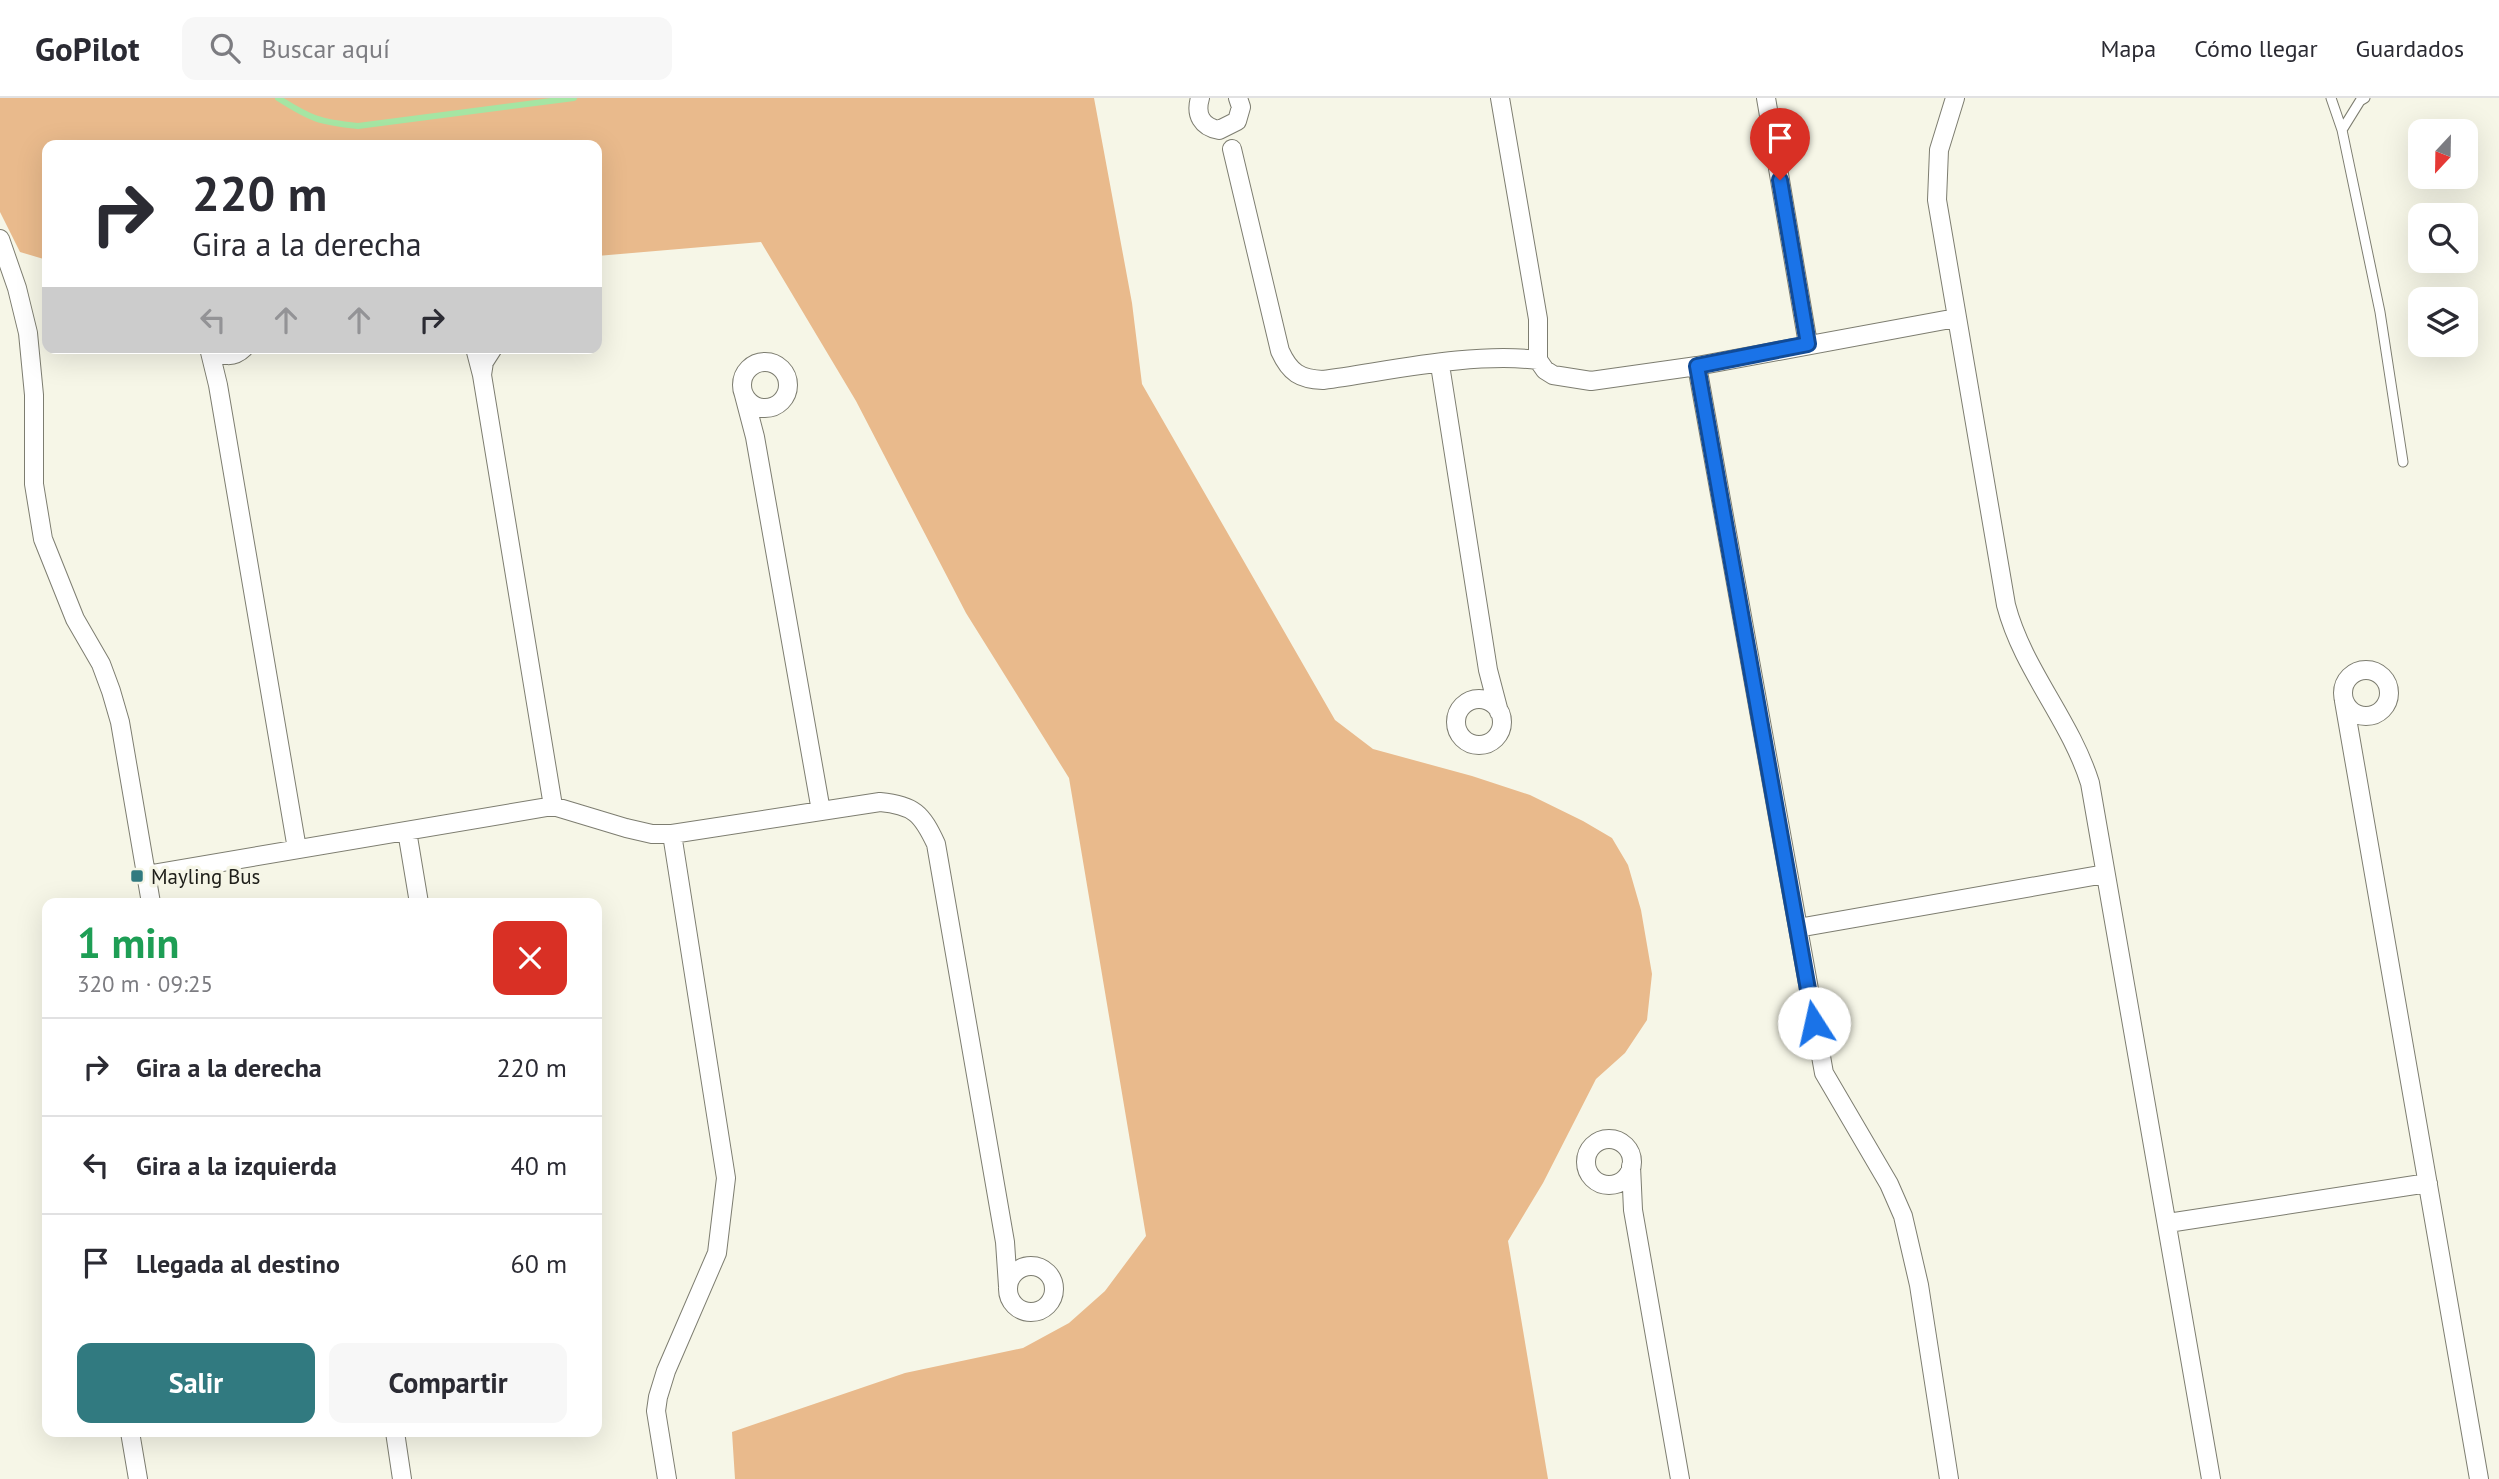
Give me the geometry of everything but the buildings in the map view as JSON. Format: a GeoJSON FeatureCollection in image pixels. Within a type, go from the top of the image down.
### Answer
{"type":"FeatureCollection","features":[{"type":"Feature","properties":{"kind":"street"},"geometry":{"type":"LineString","coordinates":[[1200,98],[1198,107],[1201,120],[1232,149]]}},
{"type":"Feature","properties":{"kind":"street"},"geometry":{"type":"LineString","coordinates":[[1238,98],[1241,107],[1232,149],[1280,351],[1286,365],[1294,374],[1305,379],[1323,380],[1513,357],[1538,360]]}},
{"type":"Feature","properties":{"kind":"street"},"geometry":{"type":"LineString","coordinates":[[1500,98],[1538,319],[1538,360],[1545,370],[1553,375],[1591,381],[1697,366],[1956,318]]}},
{"type":"Feature","properties":{"kind":"street"},"geometry":{"type":"LineString","coordinates":[[1766,98],[1808,344]]}},
{"type":"Feature","properties":{"kind":"street"},"geometry":{"type":"LineString","coordinates":[[1955,98],[1939,150],[1936,182],[1938,218],[2006,605],[2014,635],[2082,757],[2090,783],[2211,1479]]}},
{"type":"Feature","properties":{"kind":"street"},"geometry":{"type":"LineString","coordinates":[[1213,129],[1226,128],[1237,121]]}},
{"type":"Feature","properties":{"kind":"street"},"geometry":{"type":"LineString","coordinates":[[0,239],[29,333],[34,395],[34,484],[43,539],[75,619],[101,664],[111,691],[120,723],[150,898]]}},
{"type":"Feature","properties":{"kind":"street"},"geometry":{"type":"LineString","coordinates":[[211,354],[296,849]]}},
{"type":"Feature","properties":{"kind":"street"},"geometry":{"type":"LineString","coordinates":[[218,385],[221,373],[237,354]]}},
{"type":"Feature","properties":{"kind":"street"},"geometry":{"type":"LineString","coordinates":[[477,354],[553,806]]}},
{"type":"Feature","properties":{"kind":"street"},"geometry":{"type":"LineString","coordinates":[[482,374],[484,362],[489,354]]}},
{"type":"Feature","properties":{"kind":"street"},"geometry":{"type":"LineString","coordinates":[[755,437],[757,425],[770,407],[782,400],[788,386],[778,366],[763,362],[750,367],[742,380],[755,437],[821,811]]}},
{"type":"Feature","properties":{"kind":"street"},"geometry":{"type":"LineString","coordinates":[[1440,365],[1488,670],[1502,726],[1494,739],[1480,745],[1472,744],[1460,736],[1456,722],[1461,707],[1473,700],[1486,682],[1488,670]]}},
{"type":"Feature","properties":{"kind":"street"},"geometry":{"type":"LineString","coordinates":[[1697,366],[1824,1073],[1889,1184],[1903,1216],[1919,1284],[1949,1479]]}},
{"type":"Feature","properties":{"kind":"street"},"geometry":{"type":"LineString","coordinates":[[744,395],[755,405],[770,407]]}},
{"type":"Feature","properties":{"kind":"street"},"geometry":{"type":"LineString","coordinates":[[2352,744],[2356,732],[2369,716],[2387,703],[2388,688],[2381,675],[2367,670],[2353,674],[2344,686],[2344,701],[2479,1479]]}},
{"type":"Feature","properties":{"kind":"street"},"geometry":{"type":"LineString","coordinates":[[1473,700],[1489,701],[1499,712]]}},
{"type":"Feature","properties":{"kind":"street"},"geometry":{"type":"LineString","coordinates":[[2344,701],[2354,713],[2369,716]]}},
{"type":"Feature","properties":{"kind":"street"},"geometry":{"type":"LineString","coordinates":[[146,875],[553,806],[652,834],[672,834],[880,802],[898,803],[913,809],[922,817],[936,844],[1005,1242],[1008,1294],[1016,1306],[1030,1312],[1044,1308],[1053,1296],[1052,1281],[1043,1270],[1028,1266],[1011,1253],[1005,1242]]}},
{"type":"Feature","properties":{"kind":"street"},"geometry":{"type":"LineString","coordinates":[[407,831],[418,898]]}},
{"type":"Feature","properties":{"kind":"street"},"geometry":{"type":"LineString","coordinates":[[667,1479],[658,1430],[658,1397],[666,1371],[717,1253],[726,1178],[672,834]]}},
{"type":"Feature","properties":{"kind":"street"},"geometry":{"type":"LineString","coordinates":[[1798,928],[2105,874]]}},
{"type":"Feature","properties":{"kind":"street"},"geometry":{"type":"LineString","coordinates":[[1631,1166],[1624,1180],[1603,1185],[1590,1176],[1586,1162],[1590,1148],[1603,1140],[1618,1142],[1629,1151],[1631,1166],[1633,1210],[1680,1479]]}},
{"type":"Feature","properties":{"kind":"street"},"geometry":{"type":"LineString","coordinates":[[2168,1223],[2428,1183]]}},
{"type":"Feature","properties":{"kind":"street"},"geometry":{"type":"LineString","coordinates":[[1610,1185],[1627,1199],[1633,1210]]}},
{"type":"Feature","properties":{"kind":"street"},"geometry":{"type":"LineString","coordinates":[[1008,1286],[1015,1272],[1028,1266]]}},
{"type":"Feature","properties":{"kind":"street"},"geometry":{"type":"LineString","coordinates":[[131,1437],[138,1479]]}},
{"type":"Feature","properties":{"kind":"street"},"geometry":{"type":"LineString","coordinates":[[396,1437],[402,1479]]}},
{"type":"Feature","properties":{"kind":"lane"},"geometry":{"type":"LineString","coordinates":[[2331,98],[2342,130],[2380,313],[2403,462]]}},
{"type":"Feature","properties":{"kind":"lane"},"geometry":{"type":"LineString","coordinates":[[2342,130],[2360,101],[2365,98]]}},
{"type":"Feature","properties":{"kind":"shaded area"},"geometry":{"type":"Polygon","coordinates":[[[0,98],[1094,98],[1132,303],[1142,384],[1335,720],[1373,749],[1530,795],[1583,821],[1612,838],[1628,865],[1641,910],[1652,974],[1647,1020],[1625,1053],[1596,1079],[1543,1183],[1508,1241],[1548,1479],[735,1479],[732,1432],[905,1373],[1023,1348],[1069,1323],[1105,1291],[1146,1236],[1069,778],[966,613],[856,401],[761,242],[602,256],[602,140],[42,140],[42,259],[20,252],[0,212],[0,98]]]}},
{"type":"Feature","properties":{"kind":"waterway"},"geometry":{"type":"LineString","coordinates":[[278,98],[316,118],[358,126],[574,98]]}},
{"type":"Feature","properties":{"kind":"place","name":"Mayling Bus"},"geometry":{"type":"Point","coordinates":[137,876]}},
{"type":"Feature","properties":{"kind":"route"},"geometry":{"type":"LineString","coordinates":[[1780,180],[1808,344],[1697,366],[1814,1023]]}}]}
